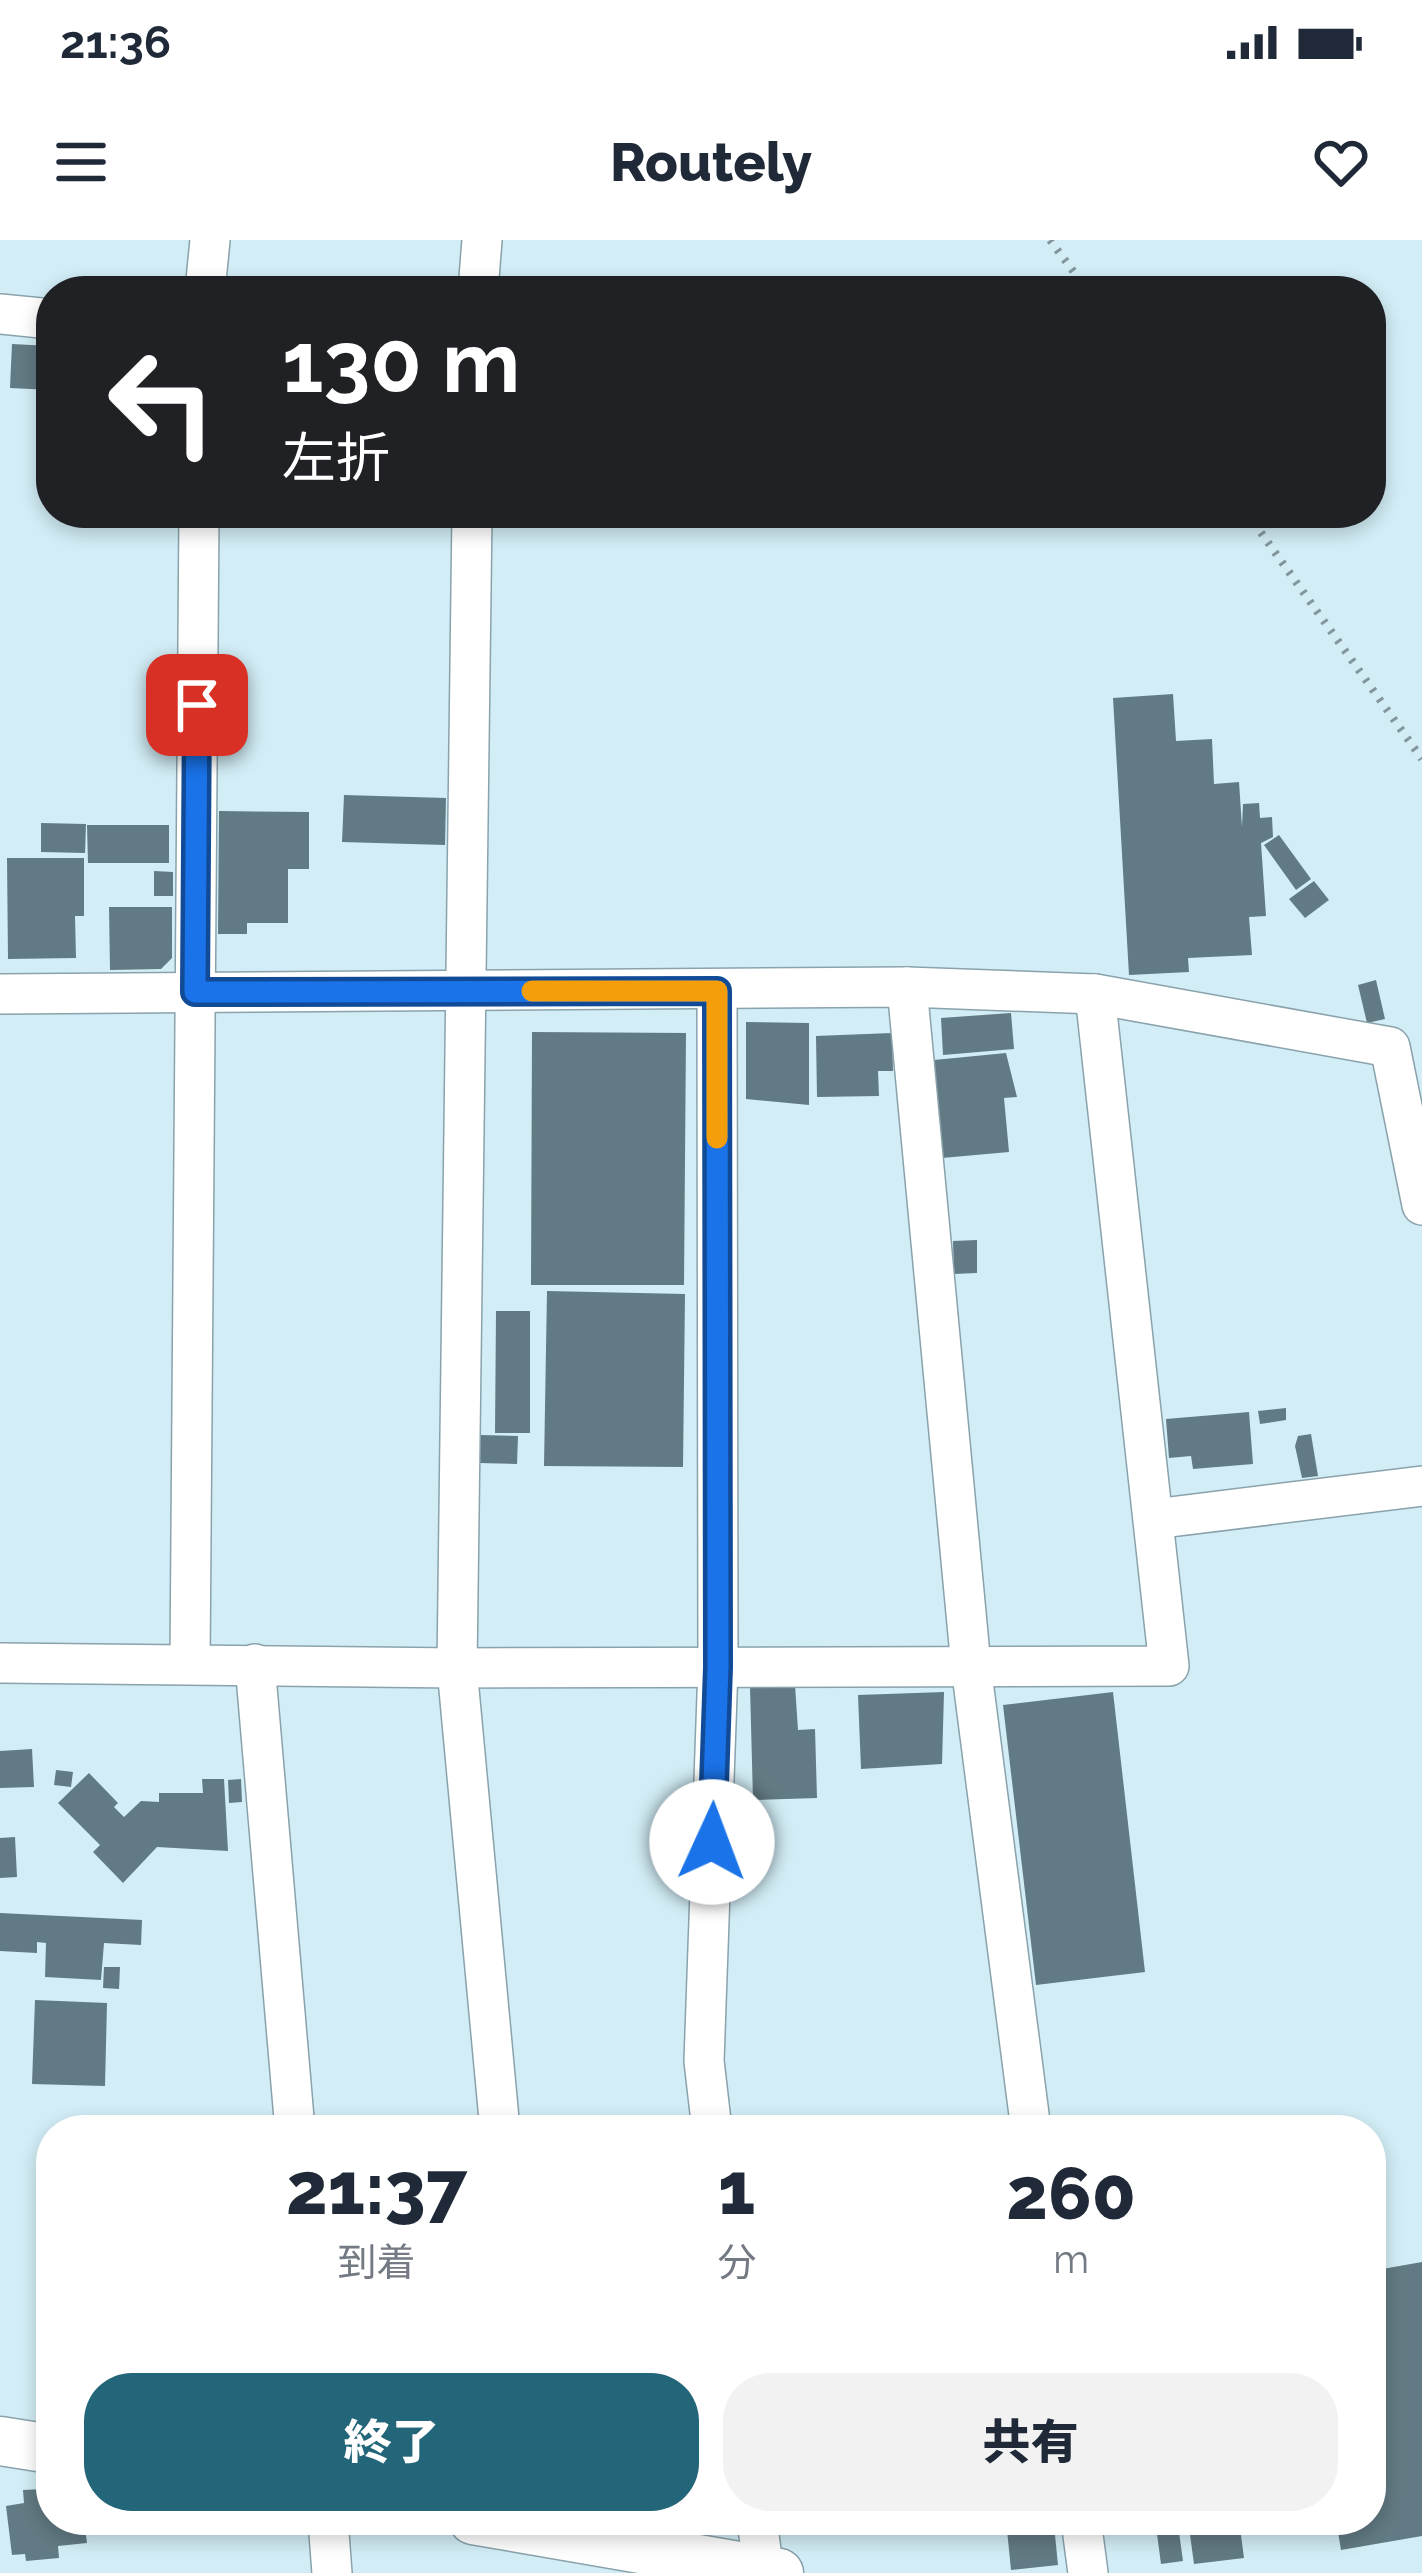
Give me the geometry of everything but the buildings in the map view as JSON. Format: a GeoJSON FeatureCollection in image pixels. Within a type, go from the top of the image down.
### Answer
{"type":"FeatureCollection","features":[{"type":"Feature","properties":{"kind":"street"},"geometry":{"type":"LineString","coordinates":[[206,276],[210,240]]}},
{"type":"Feature","properties":{"kind":"street"},"geometry":{"type":"LineString","coordinates":[[479,276],[482,240]]}},
{"type":"Feature","properties":{"kind":"street"},"geometry":{"type":"LineString","coordinates":[[0,314],[36,318]]}},
{"type":"Feature","properties":{"kind":"street"},"geometry":{"type":"LineString","coordinates":[[190,1663],[199,528]]}},
{"type":"Feature","properties":{"kind":"street"},"geometry":{"type":"LineString","coordinates":[[472,528],[457,1669],[499,2115]]}},
{"type":"Feature","properties":{"kind":"street"},"geometry":{"type":"LineString","coordinates":[[0,994],[907,987],[1095,994],[1390,1047],[1422,1204]]}},
{"type":"Feature","properties":{"kind":"street"},"geometry":{"type":"LineString","coordinates":[[907,987],[971,1666],[1029,2115]]}},
{"type":"Feature","properties":{"kind":"street"},"geometry":{"type":"LineString","coordinates":[[710,2115],[704,2061],[718,1667],[717,991]]}},
{"type":"Feature","properties":{"kind":"street"},"geometry":{"type":"LineString","coordinates":[[0,1663],[457,1669],[1169,1666],[1095,994]]}},
{"type":"Feature","properties":{"kind":"street"},"geometry":{"type":"LineString","coordinates":[[1154,1519],[1422,1486]]}},
{"type":"Feature","properties":{"kind":"street"},"geometry":{"type":"LineString","coordinates":[[255,1664],[294,2115]]}},
{"type":"Feature","properties":{"kind":"street"},"geometry":{"type":"LineString","coordinates":[[0,2441],[36,2447]]}},
{"type":"Feature","properties":{"kind":"street"},"geometry":{"type":"LineString","coordinates":[[329,2535],[332,2573]]}},
{"type":"Feature","properties":{"kind":"street"},"geometry":{"type":"LineString","coordinates":[[582,2535],[769,2572],[761,2535]]}},
{"type":"Feature","properties":{"kind":"street"},"geometry":{"type":"LineString","coordinates":[[1083,2535],[1088,2573]]}},
{"type":"Feature","properties":{"kind":"path"},"geometry":{"type":"LineString","coordinates":[[1050,240],[1077,276]]}},
{"type":"Feature","properties":{"kind":"path"},"geometry":{"type":"LineString","coordinates":[[1258,528],[1422,759]]}},
{"type":"Feature","properties":{"kind":"slow traffic"},"geometry":{"type":"LineString","coordinates":[[532,991],[717,991],[717,1138]]}},
{"type":"Feature","properties":{"kind":"route"},"geometry":{"type":"LineString","coordinates":[[197,705],[195,992],[717,991],[718,1667],[712,1842]]}}]}
